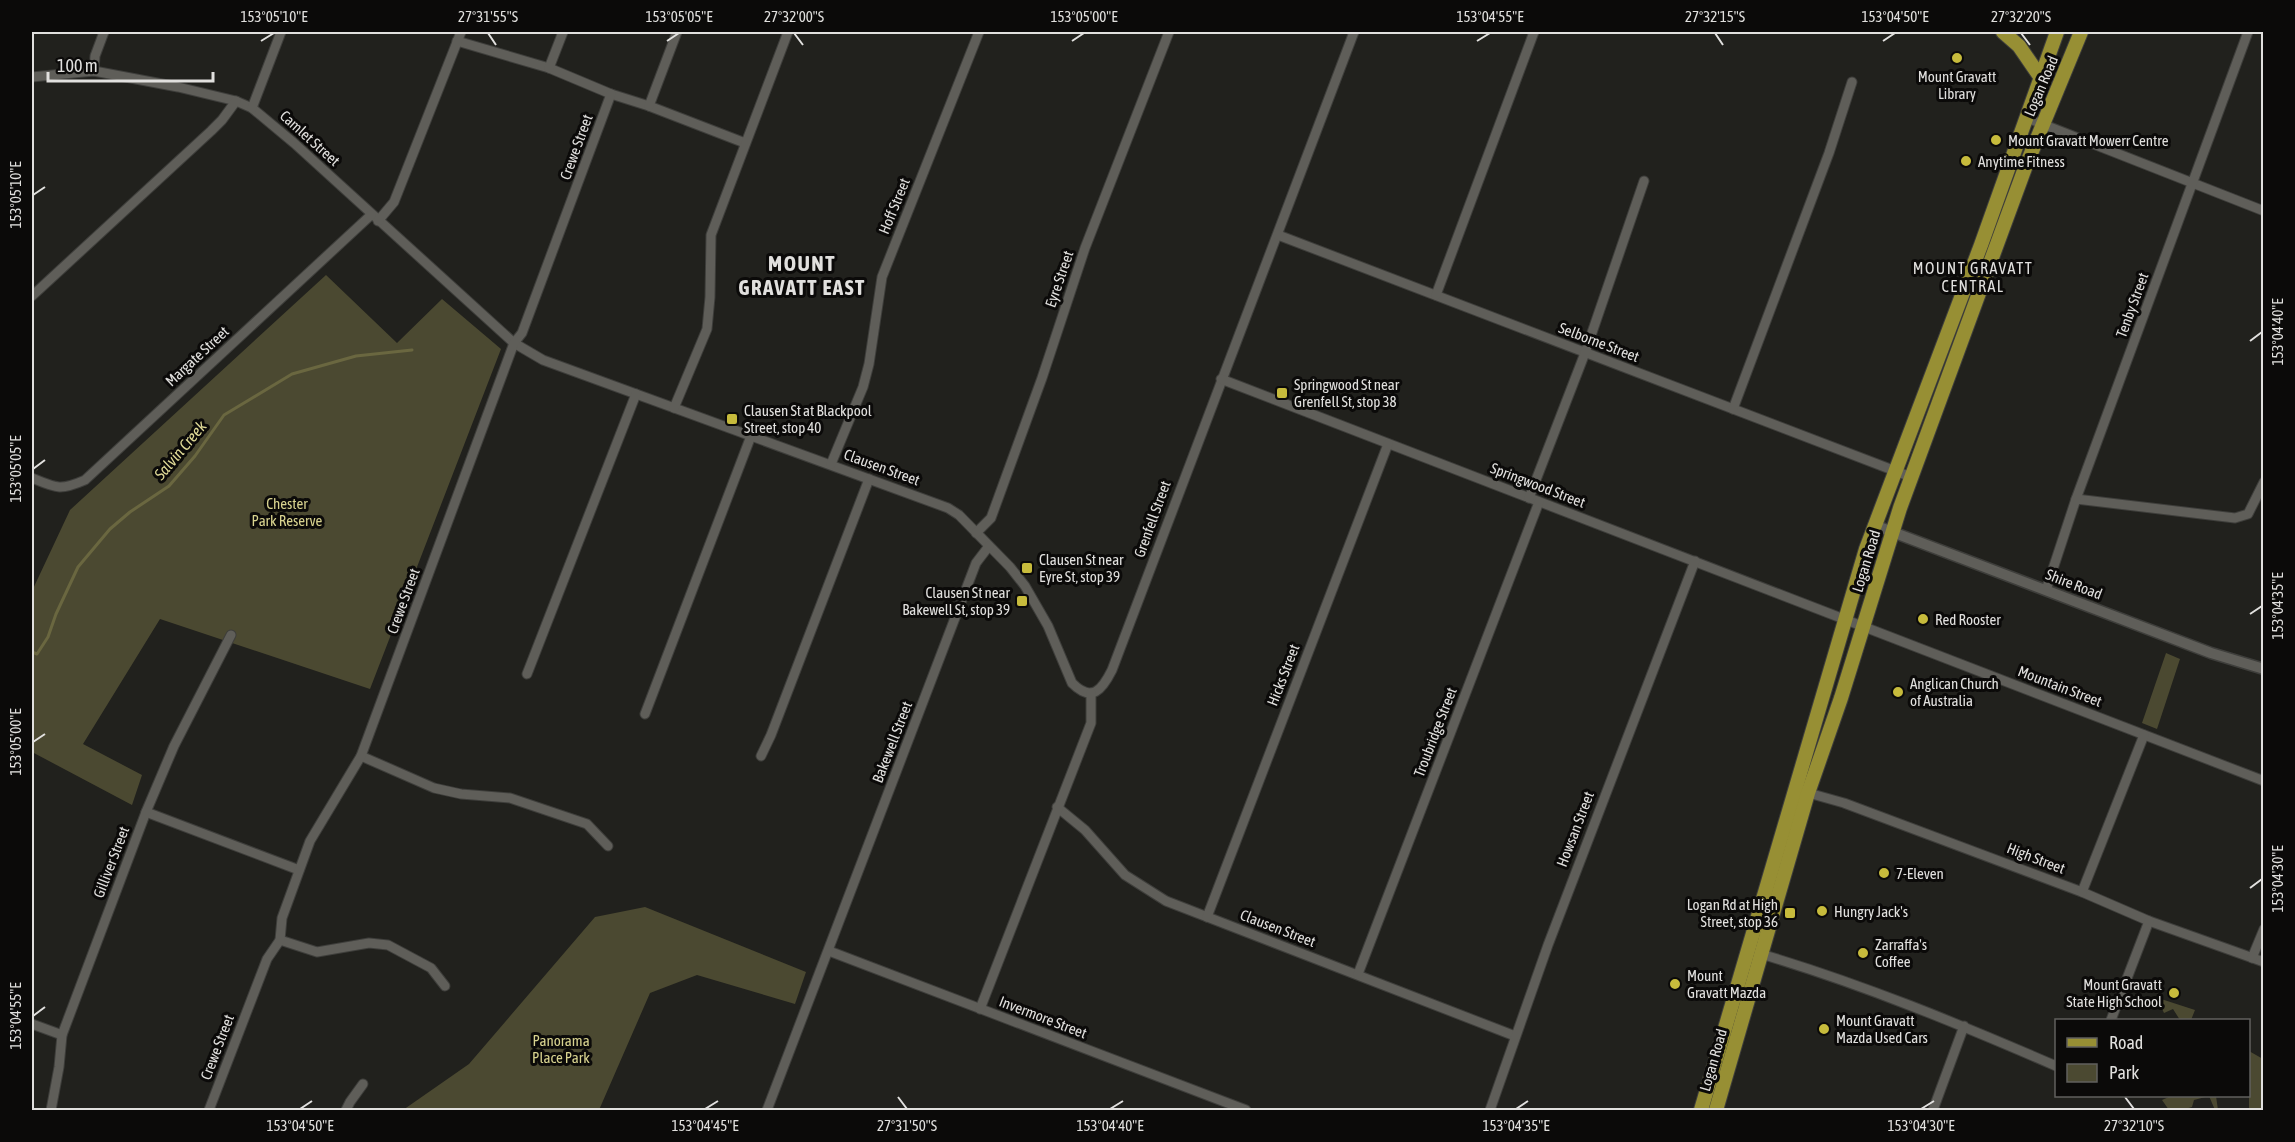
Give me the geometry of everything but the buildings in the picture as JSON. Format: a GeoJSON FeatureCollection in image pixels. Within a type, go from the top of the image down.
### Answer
{"type":"FeatureCollection","features":[{"type":"Feature","properties":{"kind":"main road"},"geometry":{"type":"LineString","coordinates":[[2003,32],[2019,46],[2040,78]]}},
{"type":"Feature","properties":{"kind":"main road","name":"Logan Road"},"geometry":{"type":"LineString","coordinates":[[1716,1110],[1761,954],[1845,620],[1874,525],[1952,322],[2057,32]]}},
{"type":"Feature","properties":{"kind":"main road","name":"Logan Road"},"geometry":{"type":"LineString","coordinates":[[1701,1110],[1801,791],[1863,627],[1911,477],[2042,124],[2082,32]]}},
{"type":"Feature","properties":{"kind":"street"},"geometry":{"type":"LineString","coordinates":[[94,71],[95,56],[104,32]]}},
{"type":"Feature","properties":{"kind":"street"},"geometry":{"type":"LineString","coordinates":[[252,108],[280,32]]}},
{"type":"Feature","properties":{"kind":"street"},"geometry":{"type":"LineString","coordinates":[[549,68],[563,32]]}},
{"type":"Feature","properties":{"kind":"street"},"geometry":{"type":"LineString","coordinates":[[649,106],[677,32]]}},
{"type":"Feature","properties":{"kind":"street"},"geometry":{"type":"LineString","coordinates":[[675,408],[707,329],[711,235],[788,32]]}},
{"type":"Feature","properties":{"kind":"street","name":"Hoff Street"},"geometry":{"type":"LineString","coordinates":[[831,464],[863,387],[869,364],[882,277],[979,32]]}},
{"type":"Feature","properties":{"kind":"street","name":"Eyre Street"},"geometry":{"type":"LineString","coordinates":[[976,533],[991,518],[1085,249],[1169,32]]}},
{"type":"Feature","properties":{"kind":"street","name":"Grenfell Street"},"geometry":{"type":"LineString","coordinates":[[1091,693],[1104,686],[1112,670],[1353,32]]}},
{"type":"Feature","properties":{"kind":"street"},"geometry":{"type":"LineString","coordinates":[[1436,295],[1534,32]]}},
{"type":"Feature","properties":{"kind":"street","name":"Tenby Street"},"geometry":{"type":"LineString","coordinates":[[2046,590],[2076,499],[2248,32]]}},
{"type":"Feature","properties":{"kind":"street"},"geometry":{"type":"LineString","coordinates":[[459,36],[745,143]]}},
{"type":"Feature","properties":{"kind":"street","name":"Margate Street"},"geometry":{"type":"LineString","coordinates":[[32,478],[53,487],[66,488],[85,480],[394,202],[459,36]]}},
{"type":"Feature","properties":{"kind":"street","name":"Camlet Street"},"geometry":{"type":"LineString","coordinates":[[32,77],[94,71],[178,87],[236,101],[252,108],[294,143],[514,343]]}},
{"type":"Feature","properties":{"kind":"street"},"geometry":{"type":"LineString","coordinates":[[1733,409],[1829,153],[1852,82]]}},
{"type":"Feature","properties":{"kind":"street","name":"Crewe Street"},"geometry":{"type":"LineString","coordinates":[[209,1110],[267,959],[280,940],[282,918],[310,842],[361,756],[514,343],[522,333],[612,94]]}},
{"type":"Feature","properties":{"kind":"street"},"geometry":{"type":"LineString","coordinates":[[32,296],[211,131],[236,101]]}},
{"type":"Feature","properties":{"kind":"street"},"geometry":{"type":"LineString","coordinates":[[2027,118],[2264,211]]}},
{"type":"Feature","properties":{"kind":"street"},"geometry":{"type":"LineString","coordinates":[[1529,498],[1585,353],[1644,181]]}},
{"type":"Feature","properties":{"kind":"street","name":"Selborne Street"},"geometry":{"type":"LineString","coordinates":[[1278,235],[1911,477]]}},
{"type":"Feature","properties":{"kind":"street","name":"Clausen Street"},"geometry":{"type":"LineString","coordinates":[[514,343],[543,360],[948,508],[1010,567],[1037,607],[1052,635],[1072,683],[1078,689],[1091,693]]}},
{"type":"Feature","properties":{"kind":"street","name":"Springwood Street"},"geometry":{"type":"LineString","coordinates":[[1221,379],[1845,620]]}},
{"type":"Feature","properties":{"kind":"street"},"geometry":{"type":"LineString","coordinates":[[527,674],[636,394]]}},
{"type":"Feature","properties":{"kind":"street"},"geometry":{"type":"LineString","coordinates":[[645,714],[751,436]]}},
{"type":"Feature","properties":{"kind":"street","name":"Hicks Street"},"geometry":{"type":"LineString","coordinates":[[1207,917],[1388,444]]}},
{"type":"Feature","properties":{"kind":"street"},"geometry":{"type":"LineString","coordinates":[[761,756],[869,479]]}},
{"type":"Feature","properties":{"kind":"street"},"geometry":{"type":"LineString","coordinates":[[2076,499],[2235,518],[2248,514],[2264,482]]}},
{"type":"Feature","properties":{"kind":"street","name":"Troubridge Street"},"geometry":{"type":"LineString","coordinates":[[1358,974],[1539,502]]}},
{"type":"Feature","properties":{"kind":"street","name":"Shire Road"},"geometry":{"type":"LineString","coordinates":[[1874,525],[2211,653],[2264,669]]}},
{"type":"Feature","properties":{"kind":"street","name":"Bakewell Street"},"geometry":{"type":"LineString","coordinates":[[767,1110],[976,562],[989,546]]}},
{"type":"Feature","properties":{"kind":"street","name":"Howsan Street"},"geometry":{"type":"LineString","coordinates":[[1490,1110],[1515,1036],[1695,561]]}},
{"type":"Feature","properties":{"kind":"street","name":"Mountain Street"},"geometry":{"type":"LineString","coordinates":[[1845,620],[2264,781]]}},
{"type":"Feature","properties":{"kind":"street","name":"Gilliver Street"},"geometry":{"type":"LineString","coordinates":[[51,1110],[62,1035],[146,812],[174,746],[231,635]]}},
{"type":"Feature","properties":{"kind":"street"},"geometry":{"type":"LineString","coordinates":[[980,1010],[1091,723],[1091,693]]}},
{"type":"Feature","properties":{"kind":"street"},"geometry":{"type":"LineString","coordinates":[[2082,892],[2144,735]]}},
{"type":"Feature","properties":{"kind":"street"},"geometry":{"type":"LineString","coordinates":[[361,756],[434,788],[461,794],[510,798],[587,824],[608,846]]}},
{"type":"Feature","properties":{"kind":"street","name":"High Street"},"geometry":{"type":"LineString","coordinates":[[1801,791],[1844,803],[2082,892],[2149,921],[2264,962]]}},
{"type":"Feature","properties":{"kind":"street","name":"Clausen Street"},"geometry":{"type":"LineString","coordinates":[[1058,807],[1085,830],[1125,875],[1166,901],[1515,1036]]}},
{"type":"Feature","properties":{"kind":"street"},"geometry":{"type":"LineString","coordinates":[[146,812],[299,870]]}},
{"type":"Feature","properties":{"kind":"street"},"geometry":{"type":"LineString","coordinates":[[2111,1019],[2149,921]]}},
{"type":"Feature","properties":{"kind":"street"},"geometry":{"type":"LineString","coordinates":[[2252,958],[2264,929]]}},
{"type":"Feature","properties":{"kind":"street"},"geometry":{"type":"LineString","coordinates":[[280,940],[317,952],[369,943],[388,945],[431,968],[445,986]]}},
{"type":"Feature","properties":{"kind":"street","name":"Invermore Street"},"geometry":{"type":"LineString","coordinates":[[829,951],[1246,1110]]}},
{"type":"Feature","properties":{"kind":"street"},"geometry":{"type":"LineString","coordinates":[[1761,954],[1861,987],[1964,1026],[2055,1066]]}},
{"type":"Feature","properties":{"kind":"street"},"geometry":{"type":"LineString","coordinates":[[32,1024],[62,1035]]}},
{"type":"Feature","properties":{"kind":"street"},"geometry":{"type":"LineString","coordinates":[[1933,1110],[1964,1026]]}},
{"type":"Feature","properties":{"kind":"street"},"geometry":{"type":"LineString","coordinates":[[346,1110],[363,1084]]}},
{"type":"Feature","properties":{"kind":"green space","name":"Chester Park Reserve"},"geometry":{"type":"Polygon","coordinates":[[[326,275],[397,343],[442,299],[501,349],[370,689],[160,619],[83,744],[142,775],[132,805],[32,752],[32,591],[70,510],[326,275]]]}},
{"type":"Feature","properties":{"kind":"green space"},"geometry":{"type":"Polygon","coordinates":[[[2166,653],[2180,659],[2157,729],[2142,723],[2166,653]]]}},
{"type":"Feature","properties":{"kind":"green space","name":"Panorama Place Park"},"geometry":{"type":"Polygon","coordinates":[[[645,907],[806,972],[795,1004],[697,975],[650,993],[599,1110],[403,1110],[469,1064],[595,917],[645,907]]]}},
{"type":"Feature","properties":{"kind":"green space"},"geometry":{"type":"Polygon","coordinates":[[[2158,993],[2158,998],[2195,1010],[2191,1019],[2179,1019],[2173,1009],[2164,1013],[2156,996],[2158,993]]]}},
{"type":"Feature","properties":{"kind":"green space"},"geometry":{"type":"Polygon","coordinates":[[[2250,1052],[2263,1059],[2263,1110],[2249,1110],[2250,1052]]]}},
{"type":"Feature","properties":{"kind":"green space"},"geometry":{"type":"Polygon","coordinates":[[[2169,1097],[2205,1097],[2194,1100],[2192,1107],[2182,1110],[2169,1110],[2162,1100],[2169,1097]]]}},
{"type":"Feature","properties":{"kind":"green space"},"geometry":{"type":"Polygon","coordinates":[[[2209,1097],[2216,1097],[2218,1110],[2215,1110],[2209,1097]]]}},
{"type":"Feature","properties":{"kind":"waterway","name":"Salvin Creek"},"geometry":{"type":"LineString","coordinates":[[32,652],[37,654],[48,637],[78,567],[110,529],[130,512],[169,486],[195,456],[224,415],[292,374],[356,356],[412,350]]}},
{"type":"Feature","properties":{"kind":"place","name":"Mount Gravatt Library"},"geometry":{"type":"Point","coordinates":[1957,58]}},
{"type":"Feature","properties":{"kind":"place","name":"Mount Gravatt Mowerr Centre"},"geometry":{"type":"Point","coordinates":[1996,140]}},
{"type":"Feature","properties":{"kind":"place","name":"Anytime Fitness"},"geometry":{"type":"Point","coordinates":[1966,161]}},
{"type":"Feature","properties":{"kind":"place","name":"Springwood St near Grenfell St, stop 38"},"geometry":{"type":"Point","coordinates":[1282,393]}},
{"type":"Feature","properties":{"kind":"place","name":"Clausen St at Blackpool Street, stop 40"},"geometry":{"type":"Point","coordinates":[732,419]}},
{"type":"Feature","properties":{"kind":"place","name":"Clausen St near Eyre St, stop 39"},"geometry":{"type":"Point","coordinates":[1027,568]}},
{"type":"Feature","properties":{"kind":"place","name":"Clausen St near Bakewell St, stop 39"},"geometry":{"type":"Point","coordinates":[1022,601]}},
{"type":"Feature","properties":{"kind":"place","name":"Red Rooster"},"geometry":{"type":"Point","coordinates":[1923,619]}},
{"type":"Feature","properties":{"kind":"place","name":"Anglican Church of Australia"},"geometry":{"type":"Point","coordinates":[1898,692]}},
{"type":"Feature","properties":{"kind":"place","name":"7-Eleven"},"geometry":{"type":"Point","coordinates":[1884,873]}},
{"type":"Feature","properties":{"kind":"place","name":"Hungry Jack's"},"geometry":{"type":"Point","coordinates":[1822,911]}},
{"type":"Feature","properties":{"kind":"place","name":"Logan Rd at High Street, stop 36"},"geometry":{"type":"Point","coordinates":[1790,913]}},
{"type":"Feature","properties":{"kind":"place","name":"Zarraffa's Coffee"},"geometry":{"type":"Point","coordinates":[1863,953]}},
{"type":"Feature","properties":{"kind":"place","name":"Mount Gravatt Mazda"},"geometry":{"type":"Point","coordinates":[1675,984]}},
{"type":"Feature","properties":{"kind":"place","name":"Mount Gravatt State High School"},"geometry":{"type":"Point","coordinates":[2174,993]}},
{"type":"Feature","properties":{"kind":"place","name":"Mount Gravatt Mazda Used Cars"},"geometry":{"type":"Point","coordinates":[1824,1029]}},
{"type":"Feature","properties":{"kind":"district","name":"MOUNT GRAVATT EAST"},"geometry":{"type":"Point","coordinates":[802,275]}},
{"type":"Feature","properties":{"kind":"district","name":"MOUNT GRAVATT CENTRAL"},"geometry":{"type":"Point","coordinates":[1973,277]}}]}
